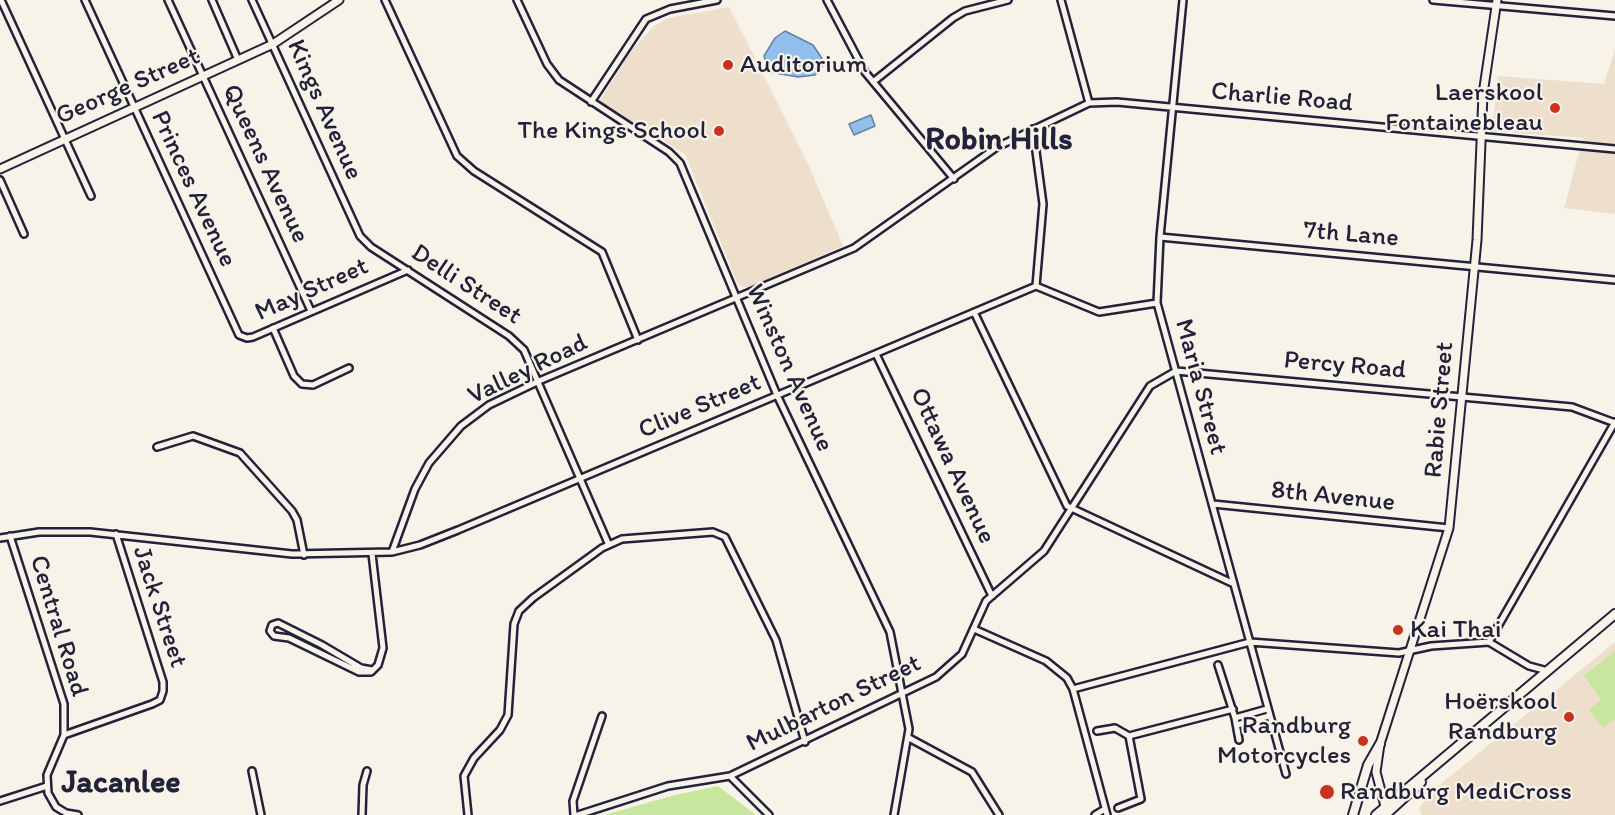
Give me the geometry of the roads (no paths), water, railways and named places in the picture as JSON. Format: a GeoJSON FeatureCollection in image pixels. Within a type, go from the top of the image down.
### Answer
{"type":"FeatureCollection","features":[{"type":"Feature","properties":{"kind":"main road"},"geometry":{"type":"LineString","coordinates":[[1385,812],[1615,615]]}},
{"type":"Feature","properties":{"kind":"main road"},"geometry":{"type":"LineString","coordinates":[[1376,815],[1385,812],[1615,620]]}},
{"type":"Feature","properties":{"kind":"main road"},"geometry":{"type":"LineString","coordinates":[[1353,815],[1368,765],[1380,744]]}},
{"type":"Feature","properties":{"kind":"street"},"geometry":{"type":"LineString","coordinates":[[1,0],[91,196]]}},
{"type":"Feature","properties":{"kind":"street","name":"Princes Avenue"},"geometry":{"type":"LineString","coordinates":[[85,0],[235,328]]}},
{"type":"Feature","properties":{"kind":"street","name":"Queens Avenue"},"geometry":{"type":"LineString","coordinates":[[168,0],[311,311]]}},
{"type":"Feature","properties":{"kind":"street"},"geometry":{"type":"LineString","coordinates":[[212,0],[238,60]]}},
{"type":"Feature","properties":{"kind":"street","name":"Kings Avenue"},"geometry":{"type":"LineString","coordinates":[[252,0],[360,236]]}},
{"type":"Feature","properties":{"kind":"street","name":"George Street"},"geometry":{"type":"LineString","coordinates":[[0,169],[273,44],[339,0]]}},
{"type":"Feature","properties":{"kind":"street"},"geometry":{"type":"LineString","coordinates":[[385,0],[457,156],[474,171],[602,252],[638,340]]}},
{"type":"Feature","properties":{"kind":"street","name":"Winston Avenue"},"geometry":{"type":"LineString","coordinates":[[517,0],[551,70],[566,86],[678,159],[777,395],[886,622],[904,694],[909,738],[894,815]]}},
{"type":"Feature","properties":{"kind":"street"},"geometry":{"type":"LineString","coordinates":[[591,102],[646,19],[670,9],[717,0]]}},
{"type":"Feature","properties":{"kind":"street"},"geometry":{"type":"LineString","coordinates":[[827,0],[854,56],[954,179]]}},
{"type":"Feature","properties":{"kind":"street"},"geometry":{"type":"LineString","coordinates":[[873,82],[953,18],[965,11],[1008,0]]}},
{"type":"Feature","properties":{"kind":"street"},"geometry":{"type":"LineString","coordinates":[[1061,0],[1089,103]]}},
{"type":"Feature","properties":{"kind":"street","name":"Maria Street"},"geometry":{"type":"LineString","coordinates":[[1183,0],[1160,237],[1157,303],[1286,774]]}},
{"type":"Feature","properties":{"kind":"street"},"geometry":{"type":"LineString","coordinates":[[1433,0],[1497,3],[1615,16]]}},
{"type":"Feature","properties":{"kind":"street","name":"Rabie Street"},"geometry":{"type":"LineString","coordinates":[[1385,812],[1376,772],[1380,744],[1449,528],[1479,213],[1483,94],[1497,3]]}},
{"type":"Feature","properties":{"kind":"street","name":"Charlie Road"},"geometry":{"type":"LineString","coordinates":[[1089,103],[1117,102],[1615,149]]}},
{"type":"Feature","properties":{"kind":"street","name":"Valley Road"},"geometry":{"type":"LineString","coordinates":[[392,552],[420,479],[449,438],[489,405],[539,381],[854,249],[997,147],[1089,103]]}},
{"type":"Feature","properties":{"kind":"street"},"geometry":{"type":"LineString","coordinates":[[1033,129],[1043,204],[1036,286],[1099,312],[1157,303]]}},
{"type":"Feature","properties":{"kind":"street"},"geometry":{"type":"LineString","coordinates":[[0,180],[24,234]]}},
{"type":"Feature","properties":{"kind":"street","name":"Delli Street"},"geometry":{"type":"LineString","coordinates":[[360,236],[371,247],[517,342],[527,354],[608,543]]}},
{"type":"Feature","properties":{"kind":"street","name":"7th Lane"},"geometry":{"type":"LineString","coordinates":[[1160,237],[1615,280]]}},
{"type":"Feature","properties":{"kind":"street","name":"May Street"},"geometry":{"type":"LineString","coordinates":[[235,328],[239,335],[247,338],[408,270]]}},
{"type":"Feature","properties":{"kind":"street","name":"Clive Street"},"geometry":{"type":"LineString","coordinates":[[392,552],[427,543],[1036,286]]}},
{"type":"Feature","properties":{"kind":"street"},"geometry":{"type":"LineString","coordinates":[[974,312],[1062,497],[1071,509],[1234,584]]}},
{"type":"Feature","properties":{"kind":"street"},"geometry":{"type":"LineString","coordinates":[[273,328],[294,376],[302,384],[313,385],[349,368]]}},
{"type":"Feature","properties":{"kind":"street","name":"Ottawa Avenue"},"geometry":{"type":"LineString","coordinates":[[876,354],[992,596]]}},
{"type":"Feature","properties":{"kind":"street","name":"Percy Road"},"geometry":{"type":"LineString","coordinates":[[1176,371],[1572,407],[1615,423]]}},
{"type":"Feature","properties":{"kind":"street","name":"Mulbarton Street"},"geometry":{"type":"LineString","coordinates":[[576,815],[668,786],[730,776],[932,681],[957,660],[966,648],[983,607],[992,596],[1041,556],[1147,390],[1156,381],[1176,371]]}},
{"type":"Feature","properties":{"kind":"street"},"geometry":{"type":"LineString","coordinates":[[1489,642],[1615,423]]}},
{"type":"Feature","properties":{"kind":"street"},"geometry":{"type":"LineString","coordinates":[[157,447],[193,436],[240,453],[292,511],[299,527],[304,555]]}},
{"type":"Feature","properties":{"kind":"street","name":"8th Avenue"},"geometry":{"type":"LineString","coordinates":[[1212,504],[1449,528]]}},
{"type":"Feature","properties":{"kind":"street"},"geometry":{"type":"LineString","coordinates":[[0,538],[58,531],[116,534],[304,555],[392,552]]}},
{"type":"Feature","properties":{"kind":"street"},"geometry":{"type":"LineString","coordinates":[[468,815],[464,776],[474,758],[500,730],[508,715],[514,624],[519,611],[532,598],[608,543],[635,538],[706,532],[718,533],[725,537],[776,640],[805,742]]}},
{"type":"Feature","properties":{"kind":"street","name":"Jack Street"},"geometry":{"type":"LineString","coordinates":[[64,735],[152,704],[159,700],[164,692],[163,682],[116,534]]}},
{"type":"Feature","properties":{"kind":"street","name":"Central Road"},"geometry":{"type":"LineString","coordinates":[[10,536],[62,696],[64,735],[50,767],[47,786]]}},
{"type":"Feature","properties":{"kind":"street"},"geometry":{"type":"LineString","coordinates":[[372,554],[383,648],[378,665],[369,673],[359,672],[309,646],[289,638],[274,636],[271,633],[271,626],[280,624],[361,668],[372,670]]}},
{"type":"Feature","properties":{"kind":"street"},"geometry":{"type":"LineString","coordinates":[[974,629],[1046,661],[1058,669],[1073,689],[1106,812],[1095,815]]}},
{"type":"Feature","properties":{"kind":"street"},"geometry":{"type":"LineString","coordinates":[[1073,689],[1250,642],[1394,652],[1489,642],[1529,666],[1548,671]]}},
{"type":"Feature","properties":{"kind":"street"},"geometry":{"type":"LineString","coordinates":[[1218,665],[1233,709],[1239,740]]}},
{"type":"Feature","properties":{"kind":"street"},"geometry":{"type":"LineString","coordinates":[[1529,666],[1534,683]]}},
{"type":"Feature","properties":{"kind":"street"},"geometry":{"type":"LineString","coordinates":[[1097,731],[1115,728],[1129,736],[1233,709]]}},
{"type":"Feature","properties":{"kind":"street"},"geometry":{"type":"LineString","coordinates":[[1235,718],[1267,709]]}},
{"type":"Feature","properties":{"kind":"street"},"geometry":{"type":"LineString","coordinates":[[576,815],[573,801],[602,716]]}},
{"type":"Feature","properties":{"kind":"street"},"geometry":{"type":"LineString","coordinates":[[1237,725],[1269,716]]}},
{"type":"Feature","properties":{"kind":"street"},"geometry":{"type":"LineString","coordinates":[[1118,808],[1141,799],[1129,736]]}},
{"type":"Feature","properties":{"kind":"street"},"geometry":{"type":"LineString","coordinates":[[909,738],[975,775],[999,815]]}},
{"type":"Feature","properties":{"kind":"street"},"geometry":{"type":"LineString","coordinates":[[252,771],[261,815]]}},
{"type":"Feature","properties":{"kind":"street"},"geometry":{"type":"LineString","coordinates":[[362,815],[363,785],[367,771]]}},
{"type":"Feature","properties":{"kind":"street"},"geometry":{"type":"LineString","coordinates":[[730,776],[769,815]]}},
{"type":"Feature","properties":{"kind":"street"},"geometry":{"type":"LineString","coordinates":[[0,801],[47,786],[56,807],[66,813],[78,815]]}},
{"type":"Feature","properties":{"kind":"water"},"geometry":{"type":"Polygon","coordinates":[[[785,31],[813,45],[825,63],[815,75],[798,77],[769,72],[764,56],[775,38],[785,31]]]}},
{"type":"Feature","properties":{"kind":"water"},"geometry":{"type":"Polygon","coordinates":[[[871,115],[875,126],[854,135],[849,124],[871,115]]]}},
{"type":"Feature","properties":{"kind":"place","name":"Auditorium"},"geometry":{"type":"Point","coordinates":[728,65]}},
{"type":"Feature","properties":{"kind":"place","name":"Laerskool Fontainebleau"},"geometry":{"type":"Point","coordinates":[1555,108]}},
{"type":"Feature","properties":{"kind":"place","name":"The Kings School"},"geometry":{"type":"Point","coordinates":[719,131]}},
{"type":"Feature","properties":{"kind":"place","name":"Kai Thai"},"geometry":{"type":"Point","coordinates":[1398,630]}},
{"type":"Feature","properties":{"kind":"place","name":"Hoërskool Randburg"},"geometry":{"type":"Point","coordinates":[1569,717]}},
{"type":"Feature","properties":{"kind":"place","name":"Randburg Motorcycles"},"geometry":{"type":"Point","coordinates":[1363,741]}},
{"type":"Feature","properties":{"kind":"place","name":"Randburg MediCross"},"geometry":{"type":"Point","coordinates":[1327,792]}},
{"type":"Feature","properties":{"kind":"district","name":"Robin Hills"},"geometry":{"type":"Point","coordinates":[999,141]}},
{"type":"Feature","properties":{"kind":"district","name":"Jacanlee"},"geometry":{"type":"Point","coordinates":[121,784]}}]}
